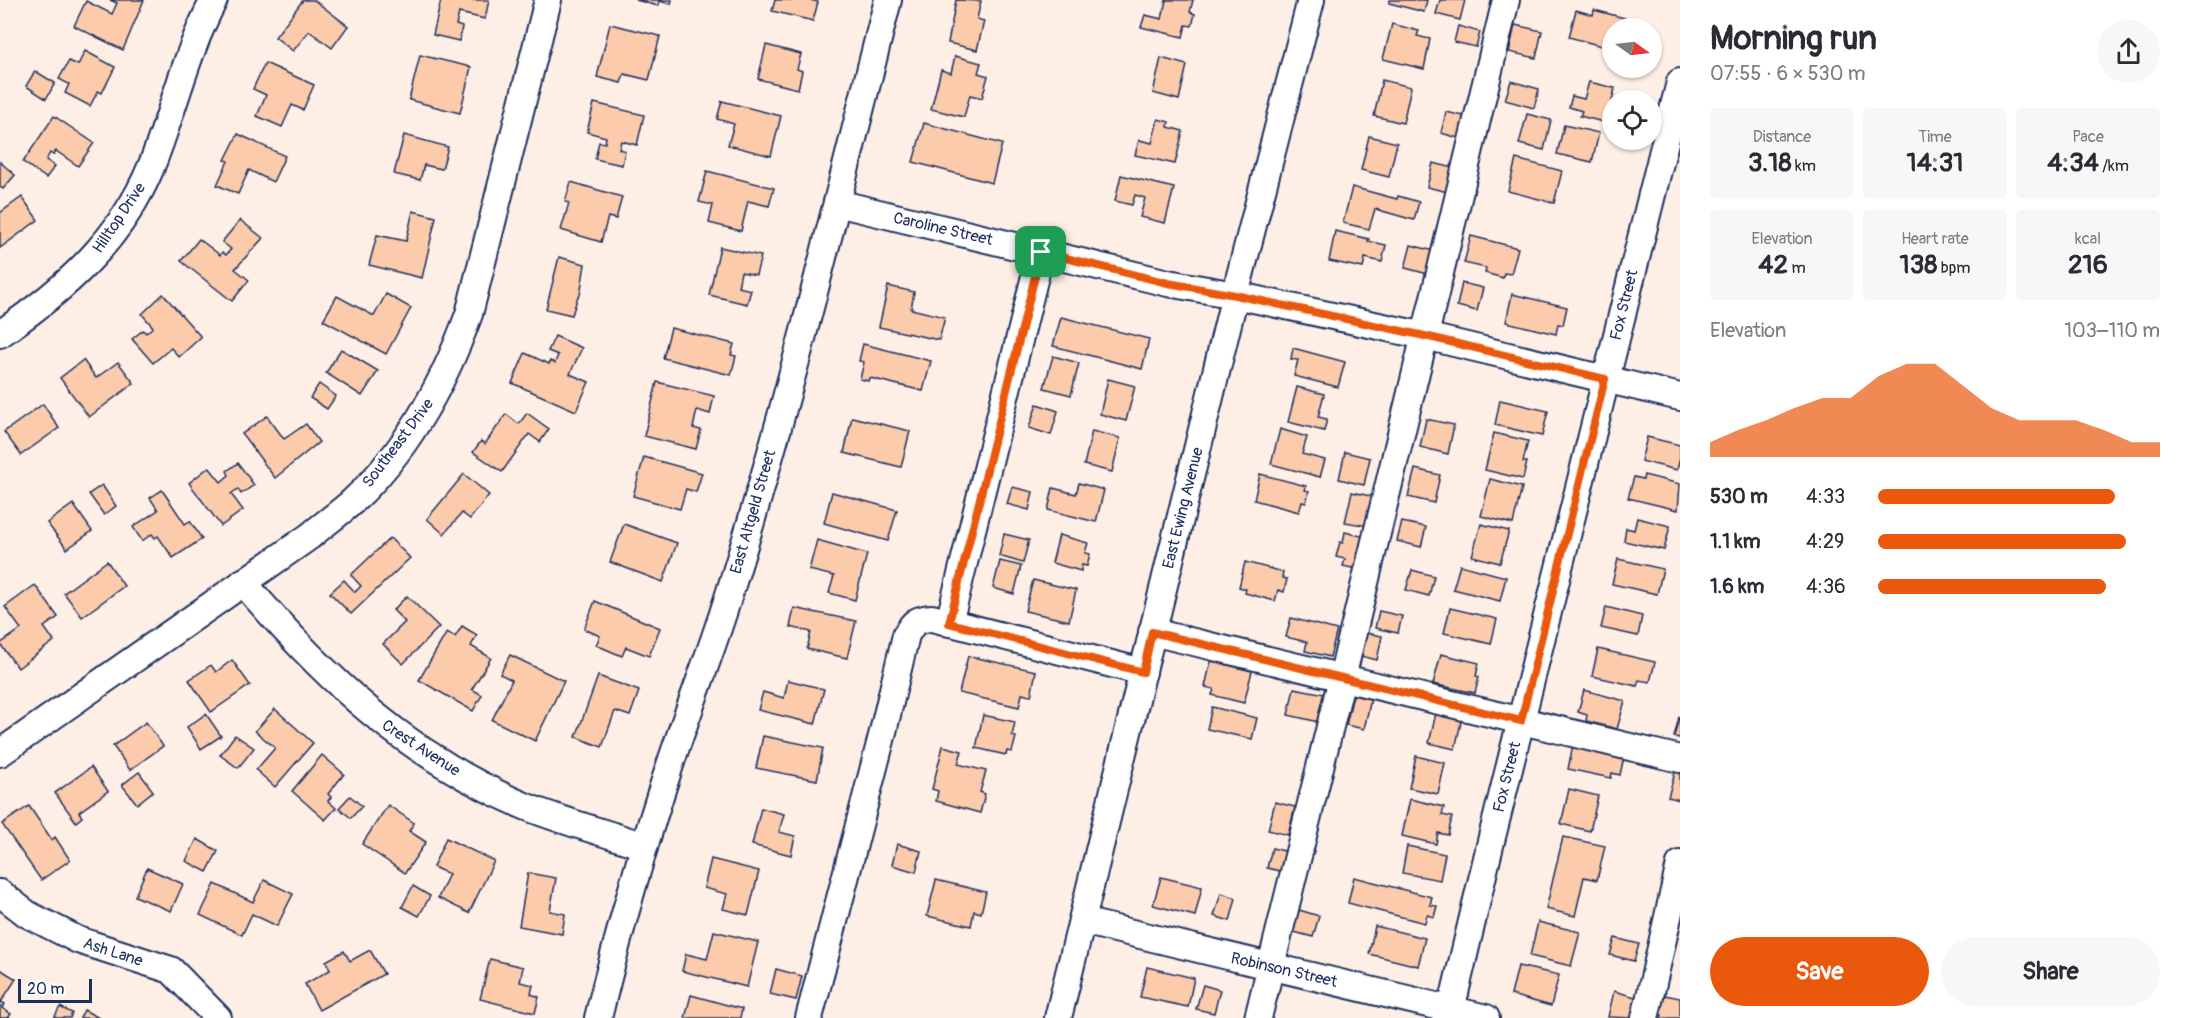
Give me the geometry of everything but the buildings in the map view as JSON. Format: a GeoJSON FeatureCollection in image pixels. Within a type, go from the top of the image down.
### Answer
{"type":"FeatureCollection","features":[{"type":"Feature","properties":{"kind":"street","name":"Hilltop Drive"},"geometry":{"type":"LineString","coordinates":[[0,334],[38,309],[93,258],[134,201],[151,167],[190,52],[214,0]]}},
{"type":"Feature","properties":{"kind":"street","name":"Southeast Drive"},"geometry":{"type":"LineString","coordinates":[[0,753],[310,536],[354,500],[411,432],[436,392],[456,351],[472,303],[548,0]]}},
{"type":"Feature","properties":{"kind":"street","name":"East Altgeld Street"},"geometry":{"type":"LineString","coordinates":[[598,1018],[619,932],[644,846],[726,603],[781,419],[888,0]]}},
{"type":"Feature","properties":{"kind":"street","name":"East Ewing Avenue"},"geometry":{"type":"LineString","coordinates":[[1058,1018],[1235,295],[1311,0]]}},
{"type":"Feature","properties":{"kind":"street"},"geometry":{"type":"LineString","coordinates":[[1258,1018],[1506,0]]}},
{"type":"Feature","properties":{"kind":"street","name":"Fox Street"},"geometry":{"type":"LineString","coordinates":[[1450,1014],[1680,82]]}},
{"type":"Feature","properties":{"kind":"street","name":"Caroline Street"},"geometry":{"type":"LineString","coordinates":[[837,203],[1168,283],[1425,336],[1680,398]]}},
{"type":"Feature","properties":{"kind":"street"},"geometry":{"type":"LineString","coordinates":[[949,623],[1041,252]]}},
{"type":"Feature","properties":{"kind":"street","name":"Crest Avenue"},"geometry":{"type":"LineString","coordinates":[[243,582],[281,627],[326,674],[382,723],[411,744],[485,788],[528,807],[644,846]]}},
{"type":"Feature","properties":{"kind":"street"},"geometry":{"type":"LineString","coordinates":[[809,1018],[906,635],[912,624],[919,618],[932,618],[1143,672]]}},
{"type":"Feature","properties":{"kind":"street"},"geometry":{"type":"LineString","coordinates":[[1152,632],[1680,759]]}},
{"type":"Feature","properties":{"kind":"street"},"geometry":{"type":"LineString","coordinates":[[1645,1018],[1680,864]]}},
{"type":"Feature","properties":{"kind":"street","name":"Ash Lane"},"geometry":{"type":"LineString","coordinates":[[0,893],[27,914],[78,940],[171,970],[218,1018]]}},
{"type":"Feature","properties":{"kind":"street","name":"Robinson Street"},"geometry":{"type":"LineString","coordinates":[[1082,921],[1450,1014],[1486,1018]]}},
{"type":"Feature","properties":{"kind":"route"},"geometry":{"type":"LineString","coordinates":[[1041,252],[1168,283],[1425,336],[1605,379],[1521,721],[1152,632],[1143,672],[949,623],[1041,252]]}}]}
